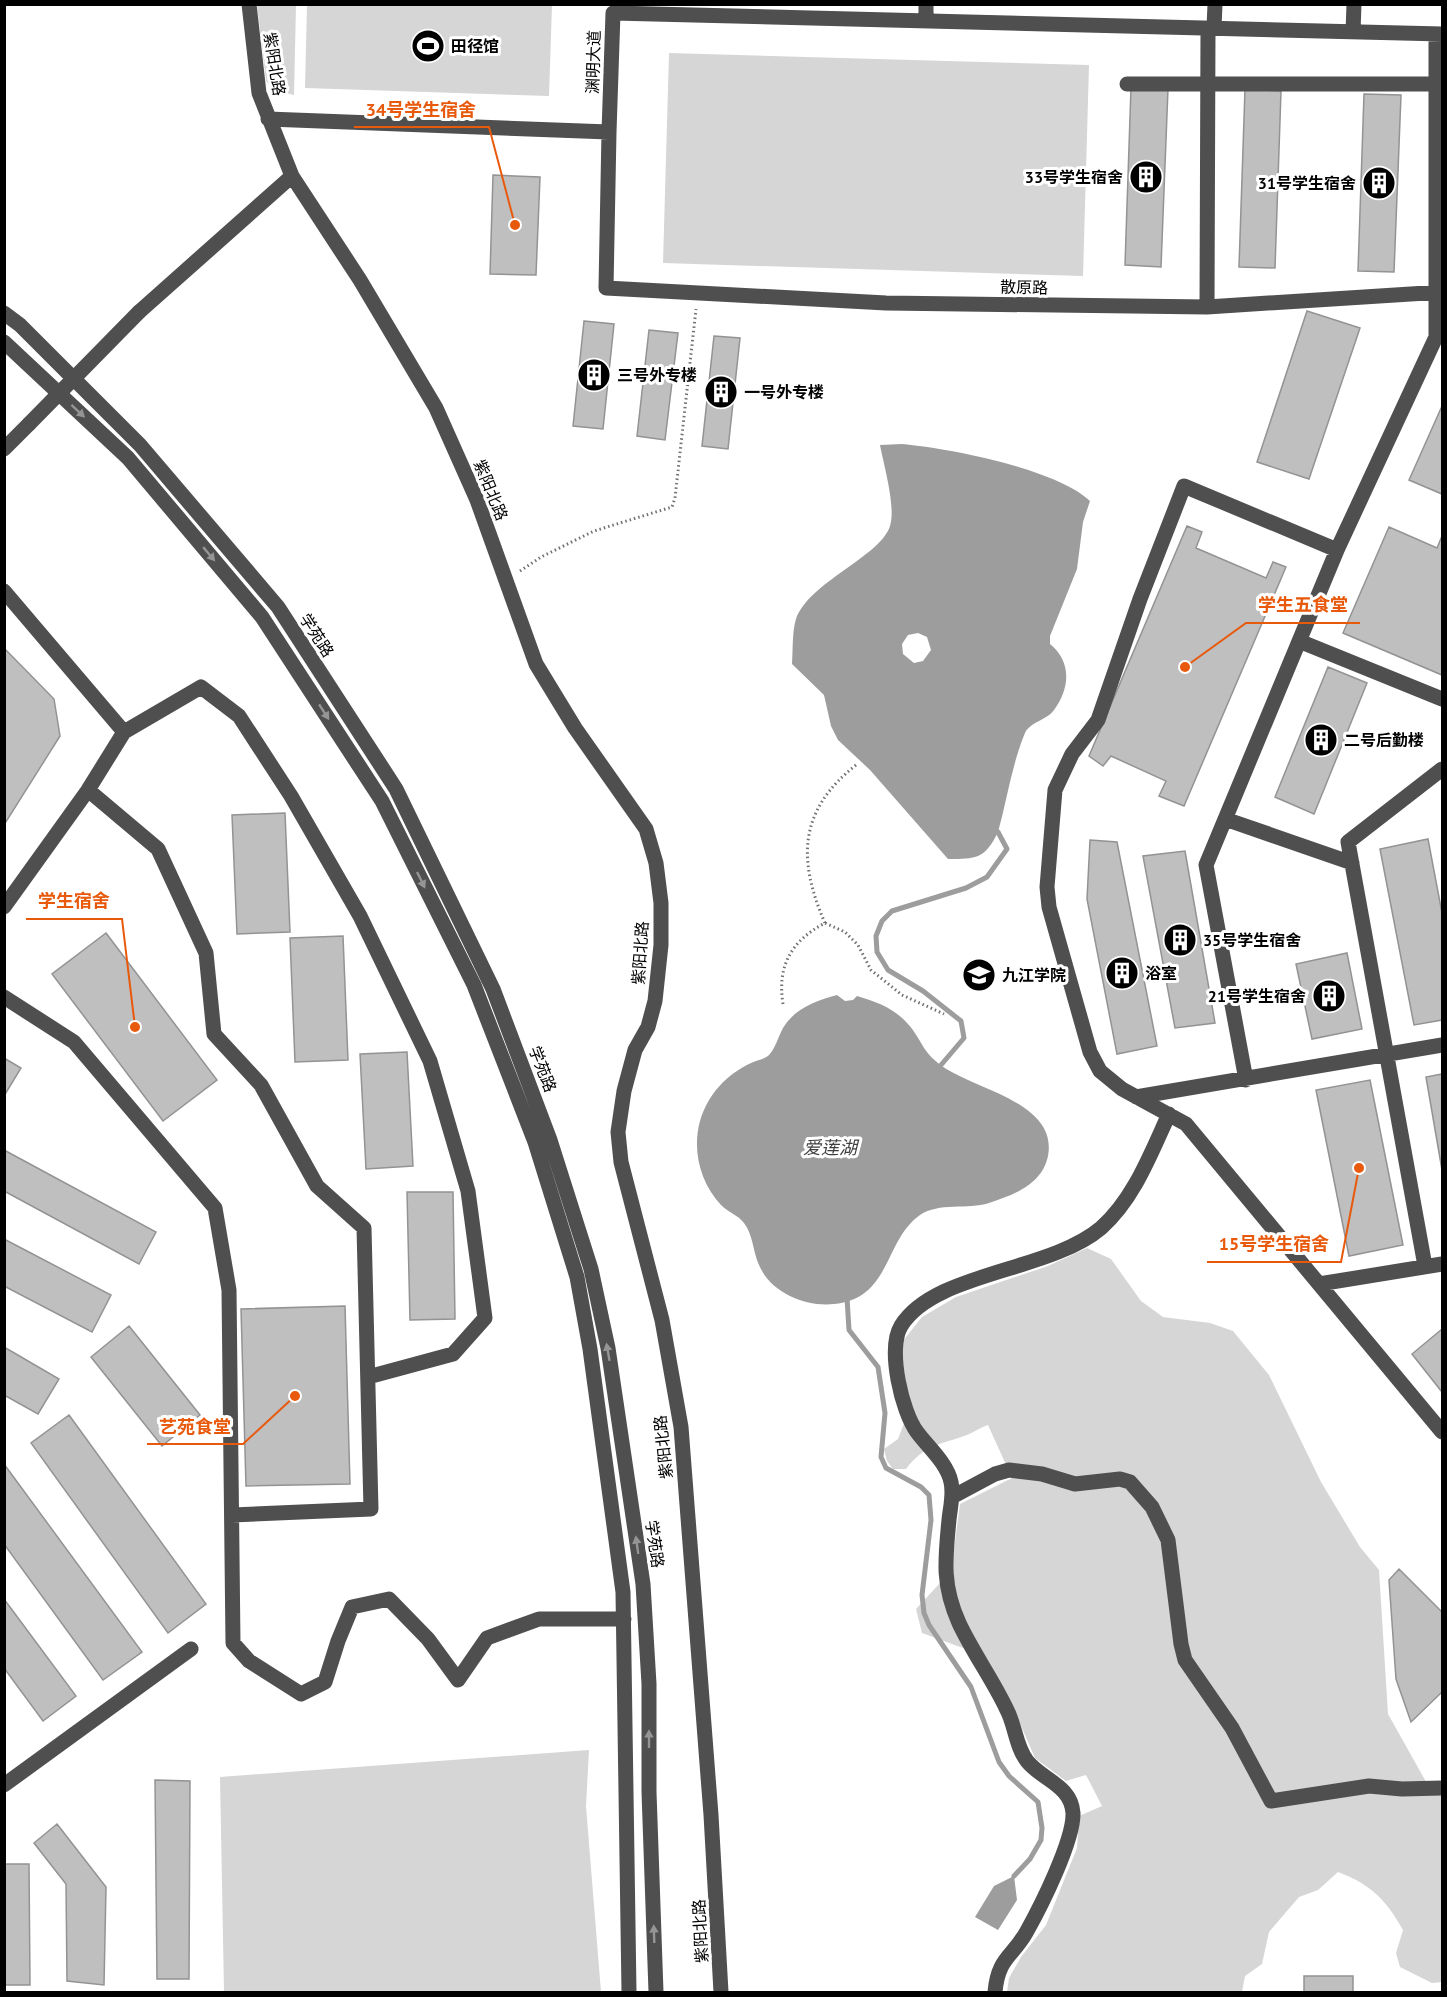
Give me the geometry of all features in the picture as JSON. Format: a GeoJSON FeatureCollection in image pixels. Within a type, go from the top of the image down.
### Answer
{"type":"FeatureCollection","features":[{"type":"Feature","properties":{"kind":"street","name":"紫阳北路"},"geometry":{"type":"LineString","coordinates":[[249,4],[259,93],[292,176],[360,280],[436,408],[477,500],[536,664],[549,688],[646,829],[656,863],[661,903],[661,934],[655,1001],[648,1027],[635,1050],[624,1091],[618,1132],[621,1162],[662,1320],[681,1427],[711,1815],[721,1992]]}},
{"type":"Feature","properties":{"kind":"street"},"geometry":{"type":"LineString","coordinates":[[926,4],[926,21]]}},
{"type":"Feature","properties":{"kind":"street"},"geometry":{"type":"LineString","coordinates":[[1207,307],[1208,84],[1211,28],[1215,4]]}},
{"type":"Feature","properties":{"kind":"street"},"geometry":{"type":"LineString","coordinates":[[1353,32],[1354,4]]}},
{"type":"Feature","properties":{"kind":"street","name":"渊明大道"},"geometry":{"type":"LineString","coordinates":[[606,288],[613,9],[926,21],[1439,34]]}},
{"type":"Feature","properties":{"kind":"street"},"geometry":{"type":"LineString","coordinates":[[1245,1080],[1206,865],[1336,550],[1436,337],[1439,292],[1439,34]]}},
{"type":"Feature","properties":{"kind":"street"},"geometry":{"type":"LineString","coordinates":[[1127,84],[1439,84]]}},
{"type":"Feature","properties":{"kind":"street"},"geometry":{"type":"LineString","coordinates":[[268,119],[609,132]]}},
{"type":"Feature","properties":{"kind":"street"},"geometry":{"type":"LineString","coordinates":[[4,449],[139,312],[292,176]]}},
{"type":"Feature","properties":{"kind":"street","name":"散原路"},"geometry":{"type":"LineString","coordinates":[[606,288],[886,303],[1207,307],[1439,292]]}},
{"type":"Feature","properties":{"kind":"street","name":"学苑路"},"geometry":{"type":"LineString","coordinates":[[4,314],[20,325],[140,445],[278,607],[396,789],[493,989],[550,1140],[591,1269],[608,1348],[643,1584],[649,1684],[649,1792],[656,1992]]}},
{"type":"Feature","properties":{"kind":"street","name":"学苑路"},"geometry":{"type":"LineString","coordinates":[[4,342],[128,458],[262,617],[382,801],[474,985],[535,1142],[577,1277],[590,1348],[623,1592],[629,1992]]}},
{"type":"Feature","properties":{"kind":"street"},"geometry":{"type":"LineString","coordinates":[[1336,550],[1184,486],[1140,599],[1098,720],[1072,754],[1055,790],[1047,887],[1049,907],[1090,1052],[1100,1071],[1122,1089],[1186,1124],[1443,1431]]}},
{"type":"Feature","properties":{"kind":"street"},"geometry":{"type":"LineString","coordinates":[[4,591],[124,732]]}},
{"type":"Feature","properties":{"kind":"street"},"geometry":{"type":"LineString","coordinates":[[1299,640],[1443,699]]}},
{"type":"Feature","properties":{"kind":"street"},"geometry":{"type":"LineString","coordinates":[[4,907],[88,790],[124,732],[201,687],[239,716],[291,796],[360,916],[430,1061],[468,1191],[485,1318],[453,1354],[368,1377]]}},
{"type":"Feature","properties":{"kind":"street"},"geometry":{"type":"LineString","coordinates":[[1425,1266],[1348,842],[1443,769]]}},
{"type":"Feature","properties":{"kind":"street"},"geometry":{"type":"LineString","coordinates":[[88,790],[158,849],[206,953],[214,1034],[261,1085],[317,1186],[364,1228],[371,1509],[232,1515]]}},
{"type":"Feature","properties":{"kind":"street"},"geometry":{"type":"LineString","coordinates":[[1225,819],[1352,863]]}},
{"type":"Feature","properties":{"kind":"street"},"geometry":{"type":"LineString","coordinates":[[4,997],[74,1042],[214,1208],[229,1290],[234,1643],[249,1661],[302,1694],[325,1682],[352,1607],[389,1599],[428,1639],[458,1680],[487,1638],[539,1619],[624,1619]]}},
{"type":"Feature","properties":{"kind":"street"},"geometry":{"type":"LineString","coordinates":[[1136,1097],[1443,1045]]}},
{"type":"Feature","properties":{"kind":"street"},"geometry":{"type":"LineString","coordinates":[[995,1992],[1001,1963],[1026,1933],[1066,1847],[1073,1814],[1067,1794],[1026,1760],[1008,1711],[960,1624],[952,1605],[944,1565],[952,1497],[951,1480],[915,1430],[906,1407],[896,1355],[896,1340],[900,1327],[910,1314],[958,1285],[1048,1258],[1087,1238],[1103,1226],[1133,1187],[1168,1114]]}},
{"type":"Feature","properties":{"kind":"street"},"geometry":{"type":"LineString","coordinates":[[1319,1284],[1443,1264]]}},
{"type":"Feature","properties":{"kind":"street"},"geometry":{"type":"LineString","coordinates":[[952,1497],[995,1474],[1010,1470],[1042,1474],[1075,1484],[1120,1479],[1130,1482],[1152,1507],[1168,1540],[1185,1660],[1232,1728],[1271,1801],[1369,1786],[1402,1789],[1443,1788]]}},
{"type":"Feature","properties":{"kind":"street"},"geometry":{"type":"LineString","coordinates":[[4,1785],[191,1649]]}},
{"type":"Feature","properties":{"kind":"path"},"geometry":{"type":"LineString","coordinates":[[506,580],[541,557],[594,531],[672,507],[675,498],[698,292]]}},
{"type":"Feature","properties":{"kind":"path"},"geometry":{"type":"LineString","coordinates":[[856,765],[845,774],[816,809],[806,856],[814,897],[825,923],[845,932],[858,945],[871,970],[902,995],[944,1014]]}},
{"type":"Feature","properties":{"kind":"path"},"geometry":{"type":"LineString","coordinates":[[783,1004],[780,984],[786,962],[798,942],[810,931],[825,923]]}},
{"type":"Feature","properties":{"kind":"shaded area"},"geometry":{"type":"Polygon","coordinates":[[[257,5],[296,5],[294,95],[276,91],[266,81],[257,5]]]}},
{"type":"Feature","properties":{"kind":"shaded area","name":"田径馆"},"geometry":{"type":"Polygon","coordinates":[[[307,5],[552,5],[549,96],[305,88],[307,5]]]}},
{"type":"Feature","properties":{"kind":"shaded area"},"geometry":{"type":"Polygon","coordinates":[[[669,53],[1089,65],[1083,276],[663,263],[669,53]]]}},
{"type":"Feature","properties":{"kind":"shaded area"},"geometry":{"type":"Polygon","coordinates":[[[1087,1248],[1111,1259],[1141,1301],[1163,1317],[1210,1323],[1233,1331],[1269,1375],[1321,1482],[1360,1547],[1379,1570],[1388,1714],[1425,1780],[1442,1797],[1442,1982],[1432,1983],[1400,1967],[1396,1953],[1403,1930],[1397,1919],[1369,1888],[1338,1872],[1318,1890],[1299,1897],[1269,1932],[1262,1964],[1245,1976],[1242,1992],[1007,1992],[1009,1978],[1021,1957],[1046,1925],[1077,1848],[1079,1816],[1102,1806],[1086,1775],[1066,1781],[1035,1758],[1015,1712],[971,1651],[922,1633],[916,1609],[951,1571],[960,1504],[1012,1478],[988,1425],[927,1450],[906,1469],[893,1469],[887,1461],[884,1449],[898,1439],[911,1405],[903,1375],[902,1342],[922,1317],[956,1297],[1048,1266],[1087,1248]]]}},
{"type":"Feature","properties":{"kind":"shaded area"},"geometry":{"type":"Polygon","coordinates":[[[589,1750],[586,1806],[601,1992],[224,1992],[220,1777],[589,1750]]]}},
{"type":"Feature","properties":{"kind":"water"},"geometry":{"type":"Polygon","coordinates":[[[880,445],[922,446],[1001,462],[1053,479],[1090,501],[1083,522],[1077,569],[1050,636],[1050,644],[1057,651],[1065,667],[1066,684],[1054,710],[1027,729],[1020,745],[998,832],[989,848],[973,858],[948,859],[870,770],[838,740],[831,726],[824,695],[792,664],[795,624],[803,606],[829,581],[873,548],[884,537],[890,526],[891,498],[880,445]],[[918,633],[908,635],[902,644],[903,654],[914,663],[923,661],[931,650],[927,637],[918,633]]]}},
{"type":"Feature","properties":{"kind":"water","name":"爱莲湖"},"geometry":{"type":"Polygon","coordinates":[[[837,995],[845,1001],[853,1000],[857,996],[891,1010],[903,1018],[935,1061],[956,1075],[1028,1110],[1040,1123],[1048,1138],[1048,1156],[1040,1174],[1033,1182],[1017,1192],[989,1203],[944,1207],[920,1215],[908,1226],[877,1280],[866,1292],[853,1300],[823,1304],[790,1296],[764,1275],[747,1227],[721,1205],[708,1187],[700,1166],[697,1143],[703,1111],[719,1086],[742,1068],[769,1055],[783,1028],[800,1010],[837,995]]]}},
{"type":"Feature","properties":{"kind":"water"},"geometry":{"type":"Polygon","coordinates":[[[1014,1876],[1017,1900],[998,1930],[975,1917],[994,1886],[1014,1876]]]}},
{"type":"Feature","properties":{"kind":"building","name":"33号学生宿舍"},"geometry":{"type":"Polygon","coordinates":[[[1131,88],[1168,89],[1161,267],[1125,265],[1131,88]]]}},
{"type":"Feature","properties":{"kind":"building"},"geometry":{"type":"Polygon","coordinates":[[[1245,89],[1281,91],[1275,268],[1239,267],[1245,89]]]}},
{"type":"Feature","properties":{"kind":"building","name":"31号学生宿舍"},"geometry":{"type":"Polygon","coordinates":[[[1364,94],[1401,95],[1394,272],[1358,271],[1364,94]]]}},
{"type":"Feature","properties":{"kind":"building"},"geometry":{"type":"Polygon","coordinates":[[[493,175],[540,177],[536,275],[490,274],[493,175]]]}},
{"type":"Feature","properties":{"kind":"building"},"geometry":{"type":"Polygon","coordinates":[[[1307,311],[1360,328],[1309,479],[1257,462],[1307,311]]]}},
{"type":"Feature","properties":{"kind":"building","name":"三号外专楼"},"geometry":{"type":"Polygon","coordinates":[[[584,321],[614,324],[603,429],[573,426],[584,321]]]}},
{"type":"Feature","properties":{"kind":"building"},"geometry":{"type":"Polygon","coordinates":[[[649,330],[678,333],[665,440],[637,436],[649,330]]]}},
{"type":"Feature","properties":{"kind":"building","name":"一号外专楼"},"geometry":{"type":"Polygon","coordinates":[[[714,336],[740,338],[728,449],[702,446],[714,336]]]}},
{"type":"Feature","properties":{"kind":"building"},"geometry":{"type":"Polygon","coordinates":[[[1442,406],[1442,494],[1409,480],[1442,406]]]}},
{"type":"Feature","properties":{"kind":"building"},"geometry":{"type":"Polygon","coordinates":[[[1187,526],[1202,532],[1196,548],[1266,578],[1273,562],[1286,567],[1184,806],[1159,796],[1166,781],[1111,756],[1103,766],[1089,756],[1187,526]]]}},
{"type":"Feature","properties":{"kind":"building"},"geometry":{"type":"Polygon","coordinates":[[[1389,527],[1437,548],[1442,536],[1442,675],[1343,633],[1389,527]]]}},
{"type":"Feature","properties":{"kind":"building"},"geometry":{"type":"Polygon","coordinates":[[[4,648],[54,699],[60,736],[4,825],[4,648]]]}},
{"type":"Feature","properties":{"kind":"building","name":"二号后勤楼"},"geometry":{"type":"Polygon","coordinates":[[[1328,667],[1367,683],[1314,814],[1275,797],[1328,667]]]}},
{"type":"Feature","properties":{"kind":"building"},"geometry":{"type":"Polygon","coordinates":[[[285,813],[290,932],[237,934],[232,815],[285,813]]]}},
{"type":"Feature","properties":{"kind":"building"},"geometry":{"type":"Polygon","coordinates":[[[1428,839],[1442,913],[1442,1020],[1414,1025],[1380,849],[1428,839]]]}},
{"type":"Feature","properties":{"kind":"building","name":"浴室"},"geometry":{"type":"Polygon","coordinates":[[[1090,840],[1117,842],[1157,1046],[1117,1054],[1087,899],[1090,840]]]}},
{"type":"Feature","properties":{"kind":"building","name":"35号学生宿舍"},"geometry":{"type":"Polygon","coordinates":[[[1185,851],[1215,1023],[1175,1028],[1143,856],[1185,851]]]}},
{"type":"Feature","properties":{"kind":"building"},"geometry":{"type":"Polygon","coordinates":[[[106,933],[217,1080],[163,1121],[52,974],[106,933]]]}},
{"type":"Feature","properties":{"kind":"building"},"geometry":{"type":"Polygon","coordinates":[[[343,936],[348,1060],[295,1062],[290,938],[343,936]]]}},
{"type":"Feature","properties":{"kind":"building","name":"21号学生宿舍"},"geometry":{"type":"Polygon","coordinates":[[[1347,953],[1362,1029],[1312,1039],[1296,964],[1347,953]]]}},
{"type":"Feature","properties":{"kind":"building"},"geometry":{"type":"Polygon","coordinates":[[[407,1052],[413,1166],[366,1169],[360,1054],[407,1052]]]}},
{"type":"Feature","properties":{"kind":"building"},"geometry":{"type":"Polygon","coordinates":[[[4,1058],[21,1068],[4,1096],[4,1058]]]}},
{"type":"Feature","properties":{"kind":"building"},"geometry":{"type":"Polygon","coordinates":[[[1442,1074],[1442,1170],[1426,1077],[1442,1074]]]}},
{"type":"Feature","properties":{"kind":"building"},"geometry":{"type":"Polygon","coordinates":[[[1370,1080],[1403,1245],[1349,1256],[1316,1090],[1370,1080]]]}},
{"type":"Feature","properties":{"kind":"building"},"geometry":{"type":"Polygon","coordinates":[[[4,1150],[156,1232],[139,1264],[4,1191],[4,1150]]]}},
{"type":"Feature","properties":{"kind":"building"},"geometry":{"type":"Polygon","coordinates":[[[407,1192],[453,1192],[455,1319],[410,1320],[407,1192]]]}},
{"type":"Feature","properties":{"kind":"building"},"geometry":{"type":"Polygon","coordinates":[[[4,1239],[111,1295],[92,1332],[4,1286],[4,1239]]]}},
{"type":"Feature","properties":{"kind":"building"},"geometry":{"type":"Polygon","coordinates":[[[345,1306],[350,1484],[246,1486],[241,1309],[345,1306]]]}},
{"type":"Feature","properties":{"kind":"building"},"geometry":{"type":"Polygon","coordinates":[[[129,1326],[200,1415],[162,1446],[91,1357],[129,1326]]]}},
{"type":"Feature","properties":{"kind":"building"},"geometry":{"type":"Polygon","coordinates":[[[1442,1329],[1442,1392],[1412,1354],[1442,1329]]]}},
{"type":"Feature","properties":{"kind":"building"},"geometry":{"type":"Polygon","coordinates":[[[4,1347],[59,1379],[38,1414],[4,1395],[4,1347]]]}},
{"type":"Feature","properties":{"kind":"building"},"geometry":{"type":"Polygon","coordinates":[[[69,1415],[206,1604],[168,1633],[31,1443],[69,1415]]]}},
{"type":"Feature","properties":{"kind":"building"},"geometry":{"type":"Polygon","coordinates":[[[4,1464],[142,1652],[103,1680],[4,1544],[4,1464]]]}},
{"type":"Feature","properties":{"kind":"building"},"geometry":{"type":"Polygon","coordinates":[[[1399,1569],[1442,1612],[1442,1692],[1411,1722],[1396,1679],[1389,1580],[1399,1569]]]}},
{"type":"Feature","properties":{"kind":"building"},"geometry":{"type":"Polygon","coordinates":[[[4,1599],[76,1696],[43,1721],[4,1668],[4,1599]]]}},
{"type":"Feature","properties":{"kind":"building"},"geometry":{"type":"Polygon","coordinates":[[[155,1780],[190,1781],[189,1979],[157,1979],[155,1780]]]}},
{"type":"Feature","properties":{"kind":"building"},"geometry":{"type":"Polygon","coordinates":[[[57,1824],[106,1887],[104,1985],[67,1981],[66,1884],[34,1843],[57,1824]]]}},
{"type":"Feature","properties":{"kind":"building"},"geometry":{"type":"Polygon","coordinates":[[[4,1864],[29,1864],[30,1985],[4,1985],[4,1864]]]}},
{"type":"Feature","properties":{"kind":"building"},"geometry":{"type":"Polygon","coordinates":[[[1304,1976],[1353,1976],[1353,1992],[1304,1992],[1304,1976]]]}},
{"type":"Feature","properties":{"kind":"waterway"},"geometry":{"type":"LineString","coordinates":[[941,1065],[964,1038],[961,1021],[923,991],[888,970],[877,952],[876,936],[882,921],[892,911],[966,888],[987,877],[1007,849],[998,832]]}},
{"type":"Feature","properties":{"kind":"waterway"},"geometry":{"type":"LineString","coordinates":[[847,1298],[849,1330],[878,1367],[885,1413],[881,1457],[886,1468],[921,1487],[929,1495],[931,1520],[922,1595],[924,1613],[929,1625],[971,1687],[999,1762],[1009,1776],[1038,1802],[1042,1828],[1041,1840],[1030,1859],[1014,1876]]}},
{"type":"Feature","properties":{"kind":"place","name":"田径馆"},"geometry":{"type":"Point","coordinates":[428,46]}},
{"type":"Feature","properties":{"kind":"place","name":"33号学生宿舍"},"geometry":{"type":"Point","coordinates":[1146,177]}},
{"type":"Feature","properties":{"kind":"place","name":"31号学生宿舍"},"geometry":{"type":"Point","coordinates":[1379,183]}},
{"type":"Feature","properties":{"kind":"place","name":"34号学生宿舍"},"geometry":{"type":"Point","coordinates":[515,225]}},
{"type":"Feature","properties":{"kind":"place","name":"三号外专楼"},"geometry":{"type":"Point","coordinates":[594,375]}},
{"type":"Feature","properties":{"kind":"place","name":"一号外专楼"},"geometry":{"type":"Point","coordinates":[721,392]}},
{"type":"Feature","properties":{"kind":"place","name":"学生五食堂"},"geometry":{"type":"Point","coordinates":[1185,667]}},
{"type":"Feature","properties":{"kind":"place","name":"二号后勤楼"},"geometry":{"type":"Point","coordinates":[1321,740]}},
{"type":"Feature","properties":{"kind":"place","name":"35号学生宿舍"},"geometry":{"type":"Point","coordinates":[1180,940]}},
{"type":"Feature","properties":{"kind":"place","name":"浴室"},"geometry":{"type":"Point","coordinates":[1122,973]}},
{"type":"Feature","properties":{"kind":"place","name":"九江学院"},"geometry":{"type":"Point","coordinates":[979,975]}},
{"type":"Feature","properties":{"kind":"place","name":"21号学生宿舍"},"geometry":{"type":"Point","coordinates":[1329,996]}},
{"type":"Feature","properties":{"kind":"place","name":"学生宿舍"},"geometry":{"type":"Point","coordinates":[135,1027]}},
{"type":"Feature","properties":{"kind":"place","name":"15号学生宿舍"},"geometry":{"type":"Point","coordinates":[1359,1168]}},
{"type":"Feature","properties":{"kind":"place","name":"艺苑食堂"},"geometry":{"type":"Point","coordinates":[295,1396]}}]}
